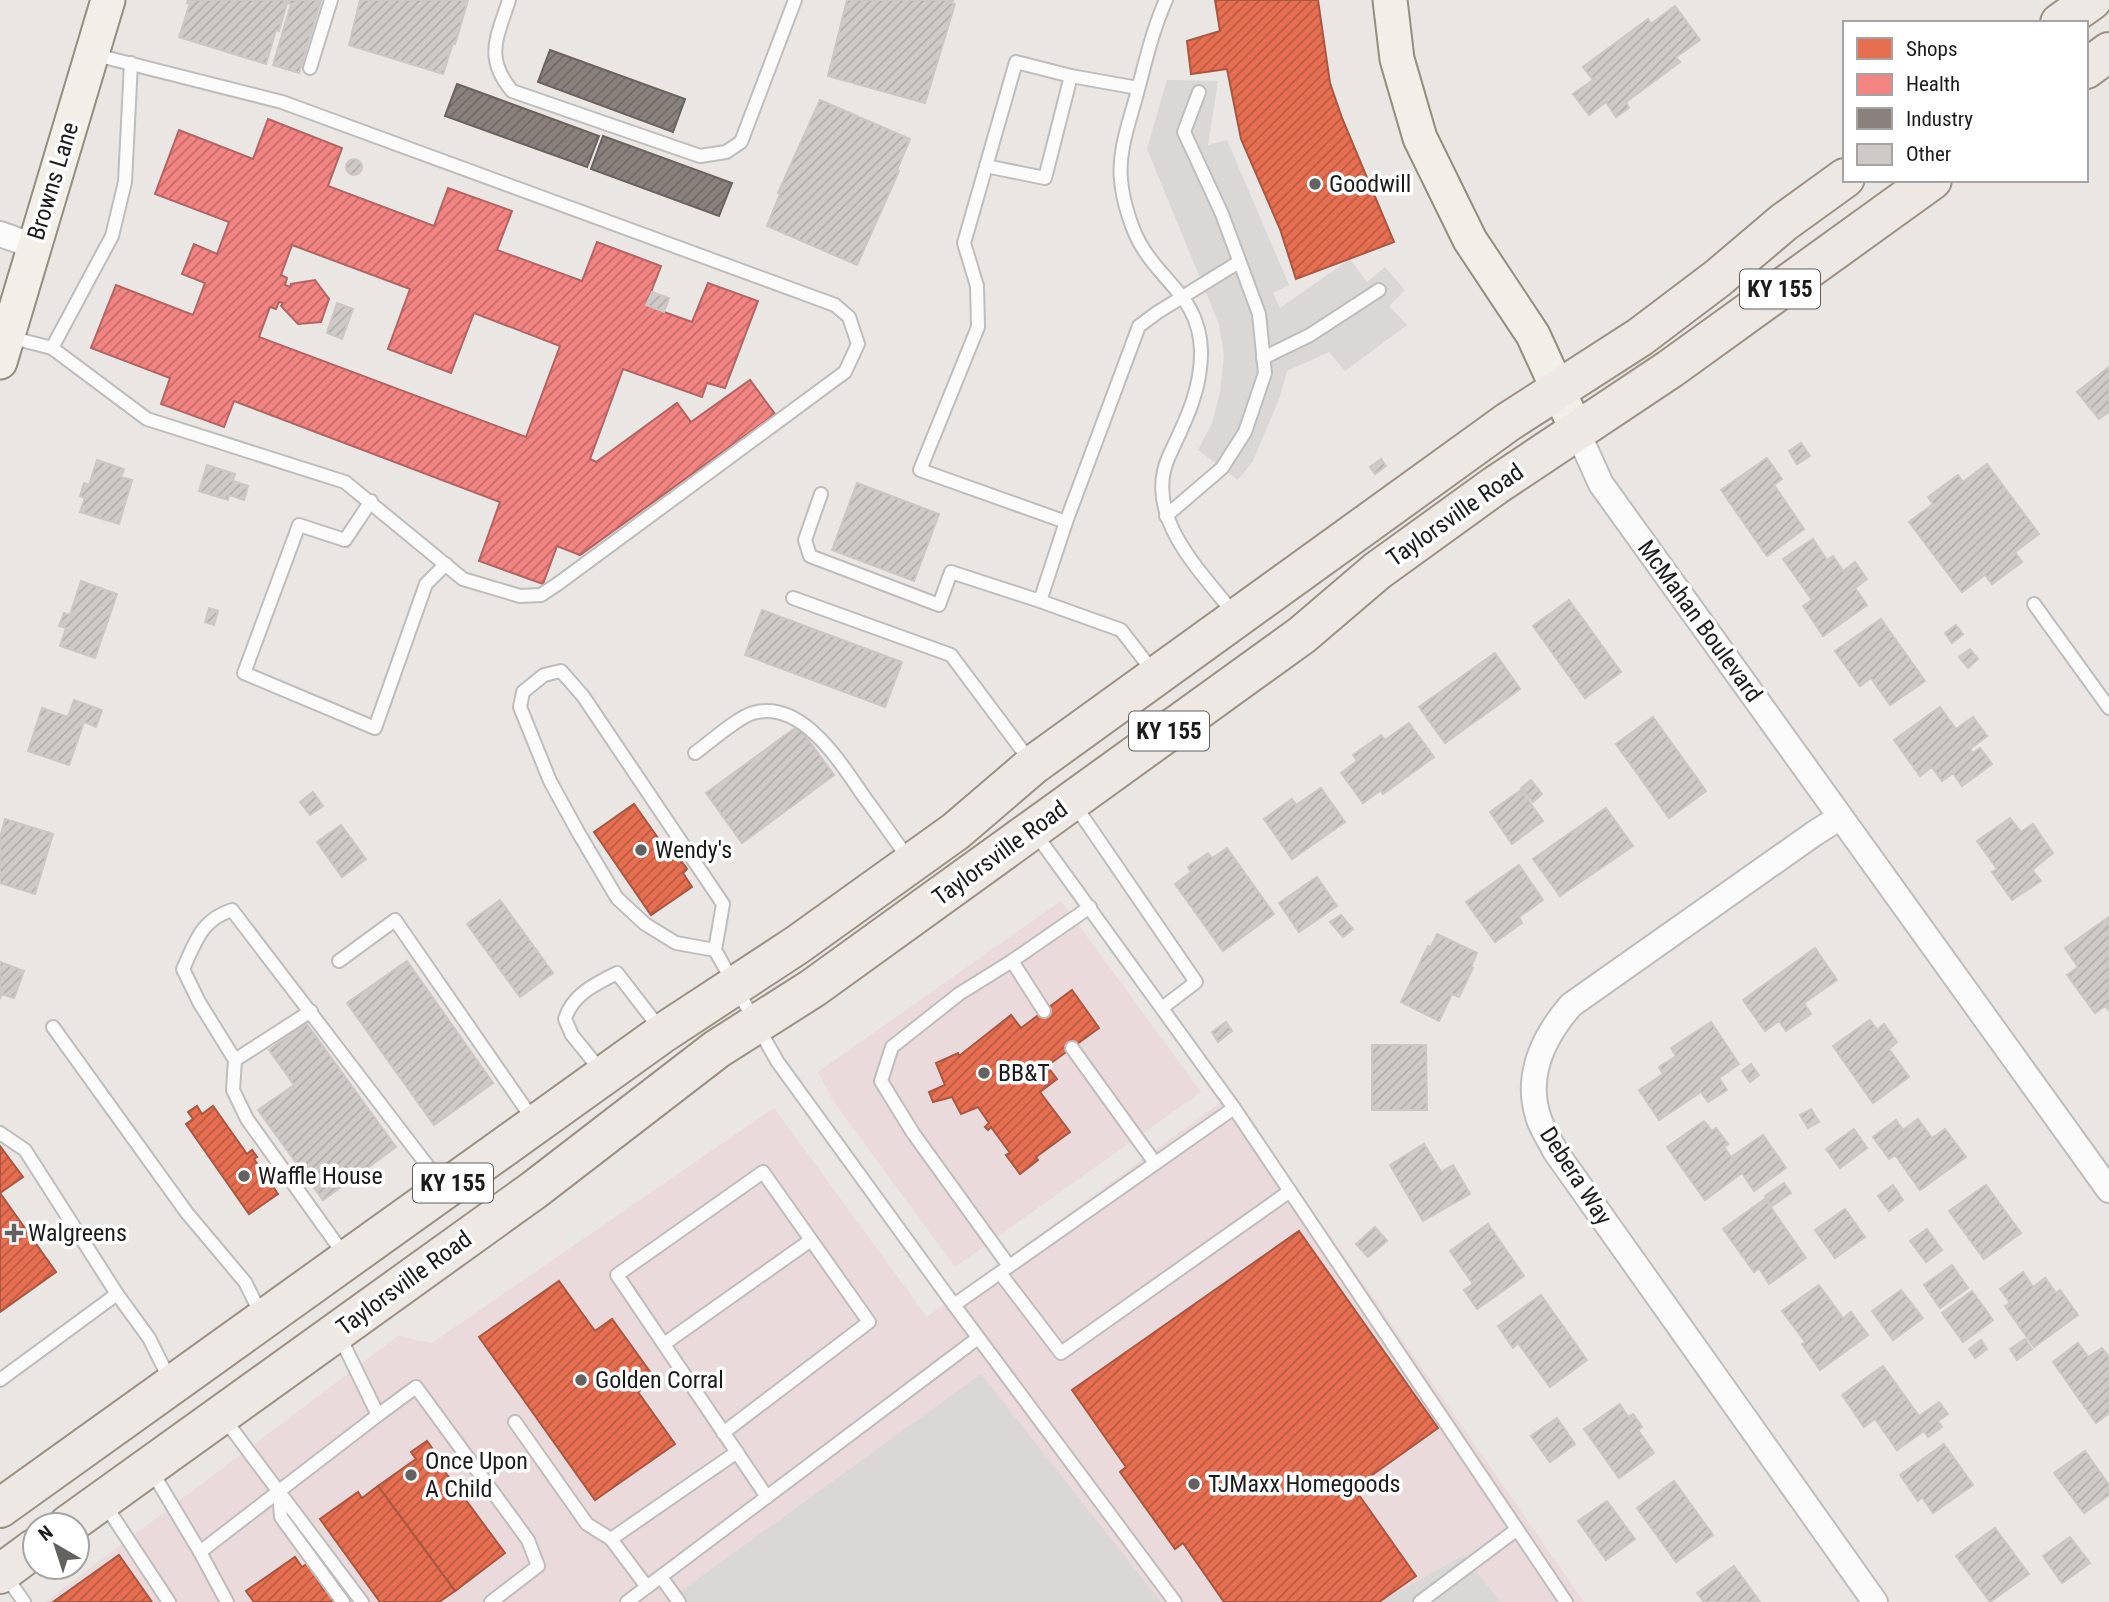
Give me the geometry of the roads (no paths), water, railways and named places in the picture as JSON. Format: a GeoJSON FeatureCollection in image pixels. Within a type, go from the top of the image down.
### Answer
{"type":"FeatureCollection","features":[{"type":"Feature","properties":{"kind":"main road"},"geometry":{"type":"LineString","coordinates":[[2063,21],[2092,0]]}},
{"type":"Feature","properties":{"kind":"main road"},"geometry":{"type":"LineString","coordinates":[[2088,68],[2109,52]]}},
{"type":"Feature","properties":{"kind":"main road","name":"Taylorsville Road"},"geometry":{"type":"LineString","coordinates":[[0,1508],[663,1033],[797,945],[956,831],[1033,765],[1508,422],[1640,337],[1718,278],[1784,222],[1843,179]]}},
{"type":"Feature","properties":{"kind":"main road","name":"Taylorsville Road"},"geometry":{"type":"LineString","coordinates":[[88,1511],[534,1190],[717,1049],[813,988],[1302,635],[1377,571],[1496,485],[1670,369],[1928,182]]}},
{"type":"Feature","properties":{"kind":"main road"},"geometry":{"type":"LineString","coordinates":[[9,1582],[21,1566]]}},
{"type":"Feature","properties":{"kind":"street","name":"Browns Lane"},"geometry":{"type":"LineString","coordinates":[[4,349],[108,0]]}},
{"type":"Feature","properties":{"kind":"street","name":"McMahan Boulevard"},"geometry":{"type":"LineString","coordinates":[[1390,0],[1397,59],[1420,138],[1470,240],[1533,335],[1601,484],[2077,1148],[2106,1179]]}},
{"type":"Feature","properties":{"kind":"street"},"geometry":{"type":"LineString","coordinates":[[0,234],[34,246]]}},
{"type":"Feature","properties":{"kind":"street","name":"Debera Way"},"geometry":{"type":"LineString","coordinates":[[1839,818],[1570,1005],[1546,1038],[1536,1067],[1534,1097],[1538,1118],[1555,1151],[1875,1602]]}},
{"type":"Feature","properties":{"kind":"lane"},"geometry":{"type":"LineString","coordinates":[[310,68],[331,0]]}},
{"type":"Feature","properties":{"kind":"lane"},"geometry":{"type":"LineString","coordinates":[[509,0],[494,59],[501,77],[512,91],[700,156],[726,152],[741,142],[795,0]]}},
{"type":"Feature","properties":{"kind":"lane"},"geometry":{"type":"LineString","coordinates":[[1166,0],[1157,20],[1121,154],[1121,181],[1131,223],[1143,250],[1184,296],[1195,320],[1201,349],[1198,387],[1184,426],[1167,460],[1161,489],[1166,516],[1191,558],[1238,618]]}},
{"type":"Feature","properties":{"kind":"lane"},"geometry":{"type":"LineString","coordinates":[[4,349],[52,348],[148,419],[345,482],[463,579],[520,596],[541,595],[845,372],[859,344],[849,317],[835,305],[282,102],[92,54]]}},
{"type":"Feature","properties":{"kind":"lane"},"geometry":{"type":"LineString","coordinates":[[1066,522],[920,470],[978,327],[977,286],[964,243],[1016,62],[1071,76],[1138,88]]}},
{"type":"Feature","properties":{"kind":"lane"},"geometry":{"type":"LineString","coordinates":[[52,348],[112,236],[125,181],[131,63]]}},
{"type":"Feature","properties":{"kind":"lane"},"geometry":{"type":"LineString","coordinates":[[986,166],[1045,178],[1071,76]]}},
{"type":"Feature","properties":{"kind":"lane"},"geometry":{"type":"LineString","coordinates":[[1166,516],[1222,468],[1245,432],[1265,373],[1259,314],[1222,214],[1184,132],[1199,92]]}},
{"type":"Feature","properties":{"kind":"lane"},"geometry":{"type":"LineString","coordinates":[[1040,601],[1066,522],[1139,326],[1146,319],[1239,262]]}},
{"type":"Feature","properties":{"kind":"lane"},"geometry":{"type":"LineString","coordinates":[[1264,358],[1310,335],[1379,290]]}},
{"type":"Feature","properties":{"kind":"lane"},"geometry":{"type":"LineString","coordinates":[[821,494],[805,540],[810,556],[939,605],[951,572],[1040,601],[1121,630],[1156,676]]}},
{"type":"Feature","properties":{"kind":"lane"},"geometry":{"type":"LineString","coordinates":[[371,501],[345,540],[299,525],[244,673],[375,728],[426,584],[446,565]]}},
{"type":"Feature","properties":{"kind":"lane"},"geometry":{"type":"LineString","coordinates":[[793,598],[951,655],[1033,765]]}},
{"type":"Feature","properties":{"kind":"lane"},"geometry":{"type":"LineString","coordinates":[[2034,604],[2109,708]]}},
{"type":"Feature","properties":{"kind":"lane"},"geometry":{"type":"LineString","coordinates":[[715,950],[676,943],[645,923],[617,898],[550,781],[520,707],[523,692],[544,675],[561,671],[583,696],[723,904],[715,950],[737,985],[777,1061],[978,1338],[1175,1602]]}},
{"type":"Feature","properties":{"kind":"lane"},"geometry":{"type":"LineString","coordinates":[[695,753],[750,714],[766,711],[791,717],[807,726],[829,747],[911,862]]}},
{"type":"Feature","properties":{"kind":"lane"},"geometry":{"type":"LineString","coordinates":[[1072,801],[1196,982],[1162,1008]]}},
{"type":"Feature","properties":{"kind":"lane"},"geometry":{"type":"LineString","coordinates":[[1032,829],[1234,1108],[1566,1602]]}},
{"type":"Feature","properties":{"kind":"lane"},"geometry":{"type":"LineString","coordinates":[[1090,907],[959,994],[892,1046],[881,1081],[912,1133],[1062,1353],[1290,1191]]}},
{"type":"Feature","properties":{"kind":"lane"},"geometry":{"type":"LineString","coordinates":[[347,1259],[247,1119],[233,1090],[235,1060],[199,1002],[183,969],[200,932],[217,915],[232,910],[446,1189]]}},
{"type":"Feature","properties":{"kind":"lane"},"geometry":{"type":"LineString","coordinates":[[339,961],[395,920],[536,1124]]}},
{"type":"Feature","properties":{"kind":"lane"},"geometry":{"type":"LineString","coordinates":[[1012,961],[1044,1011]]}},
{"type":"Feature","properties":{"kind":"lane"},"geometry":{"type":"LineString","coordinates":[[604,1075],[572,1035],[565,1019],[570,1004],[597,983],[617,973],[663,1033]]}},
{"type":"Feature","properties":{"kind":"lane"},"geometry":{"type":"LineString","coordinates":[[235,1060],[311,1011]]}},
{"type":"Feature","properties":{"kind":"lane"},"geometry":{"type":"LineString","coordinates":[[53,1027],[187,1213],[245,1282],[264,1319]]}},
{"type":"Feature","properties":{"kind":"lane"},"geometry":{"type":"LineString","coordinates":[[1072,1048],[1155,1163]]}},
{"type":"Feature","properties":{"kind":"lane"},"geometry":{"type":"LineString","coordinates":[[954,1305],[1234,1108]]}},
{"type":"Feature","properties":{"kind":"lane"},"geometry":{"type":"LineString","coordinates":[[0,1133],[24,1150],[117,1294],[149,1338],[173,1385]]}},
{"type":"Feature","properties":{"kind":"lane"},"geometry":{"type":"LineString","coordinates":[[723,1433],[869,1322],[762,1172],[617,1275],[723,1433],[767,1497]]}},
{"type":"Feature","properties":{"kind":"lane"},"geometry":{"type":"LineString","coordinates":[[664,1344],[811,1240]]}},
{"type":"Feature","properties":{"kind":"lane"},"geometry":{"type":"LineString","coordinates":[[0,1380],[117,1294]]}},
{"type":"Feature","properties":{"kind":"lane"},"geometry":{"type":"LineString","coordinates":[[337,1331],[378,1415]]}},
{"type":"Feature","properties":{"kind":"lane"},"geometry":{"type":"LineString","coordinates":[[627,1602],[978,1338]]}},
{"type":"Feature","properties":{"kind":"lane"},"geometry":{"type":"LineString","coordinates":[[200,1552],[416,1387],[528,1540],[538,1566],[491,1602]]}},
{"type":"Feature","properties":{"kind":"lane"},"geometry":{"type":"LineString","coordinates":[[222,1415],[362,1602]]}},
{"type":"Feature","properties":{"kind":"lane"},"geometry":{"type":"LineString","coordinates":[[515,1422],[587,1524],[611,1539],[647,1587]]}},
{"type":"Feature","properties":{"kind":"lane"},"geometry":{"type":"LineString","coordinates":[[611,1539],[737,1452]]}},
{"type":"Feature","properties":{"kind":"lane"},"geometry":{"type":"LineString","coordinates":[[149,1466],[226,1602]]}},
{"type":"Feature","properties":{"kind":"lane"},"geometry":{"type":"LineString","coordinates":[[278,1492],[281,1517],[343,1602]]}},
{"type":"Feature","properties":{"kind":"lane"},"geometry":{"type":"LineString","coordinates":[[102,1501],[169,1602]]}},
{"type":"Feature","properties":{"kind":"lane"},"geometry":{"type":"LineString","coordinates":[[1419,1602],[1516,1530]]}},
{"type":"Feature","properties":{"kind":"lane"},"geometry":{"type":"LineString","coordinates":[[661,1577],[679,1602]]}},
{"type":"Feature","properties":{"kind":"place","name":"Goodwill"},"geometry":{"type":"Point","coordinates":[1315,184]}},
{"type":"Feature","properties":{"kind":"place","name":"Wendy's"},"geometry":{"type":"Point","coordinates":[641,850]}},
{"type":"Feature","properties":{"kind":"place","name":"BB&T"},"geometry":{"type":"Point","coordinates":[984,1073]}},
{"type":"Feature","properties":{"kind":"place","name":"Waffle House"},"geometry":{"type":"Point","coordinates":[244,1176]}},
{"type":"Feature","properties":{"kind":"place","name":"Walgreens"},"geometry":{"type":"Point","coordinates":[14,1233]}},
{"type":"Feature","properties":{"kind":"place","name":"Golden Corral"},"geometry":{"type":"Point","coordinates":[581,1380]}},
{"type":"Feature","properties":{"kind":"place","name":"Once Upon A Child"},"geometry":{"type":"Point","coordinates":[411,1475]}},
{"type":"Feature","properties":{"kind":"place","name":"TJMaxx Homegoods"},"geometry":{"type":"Point","coordinates":[1194,1484]}}]}
